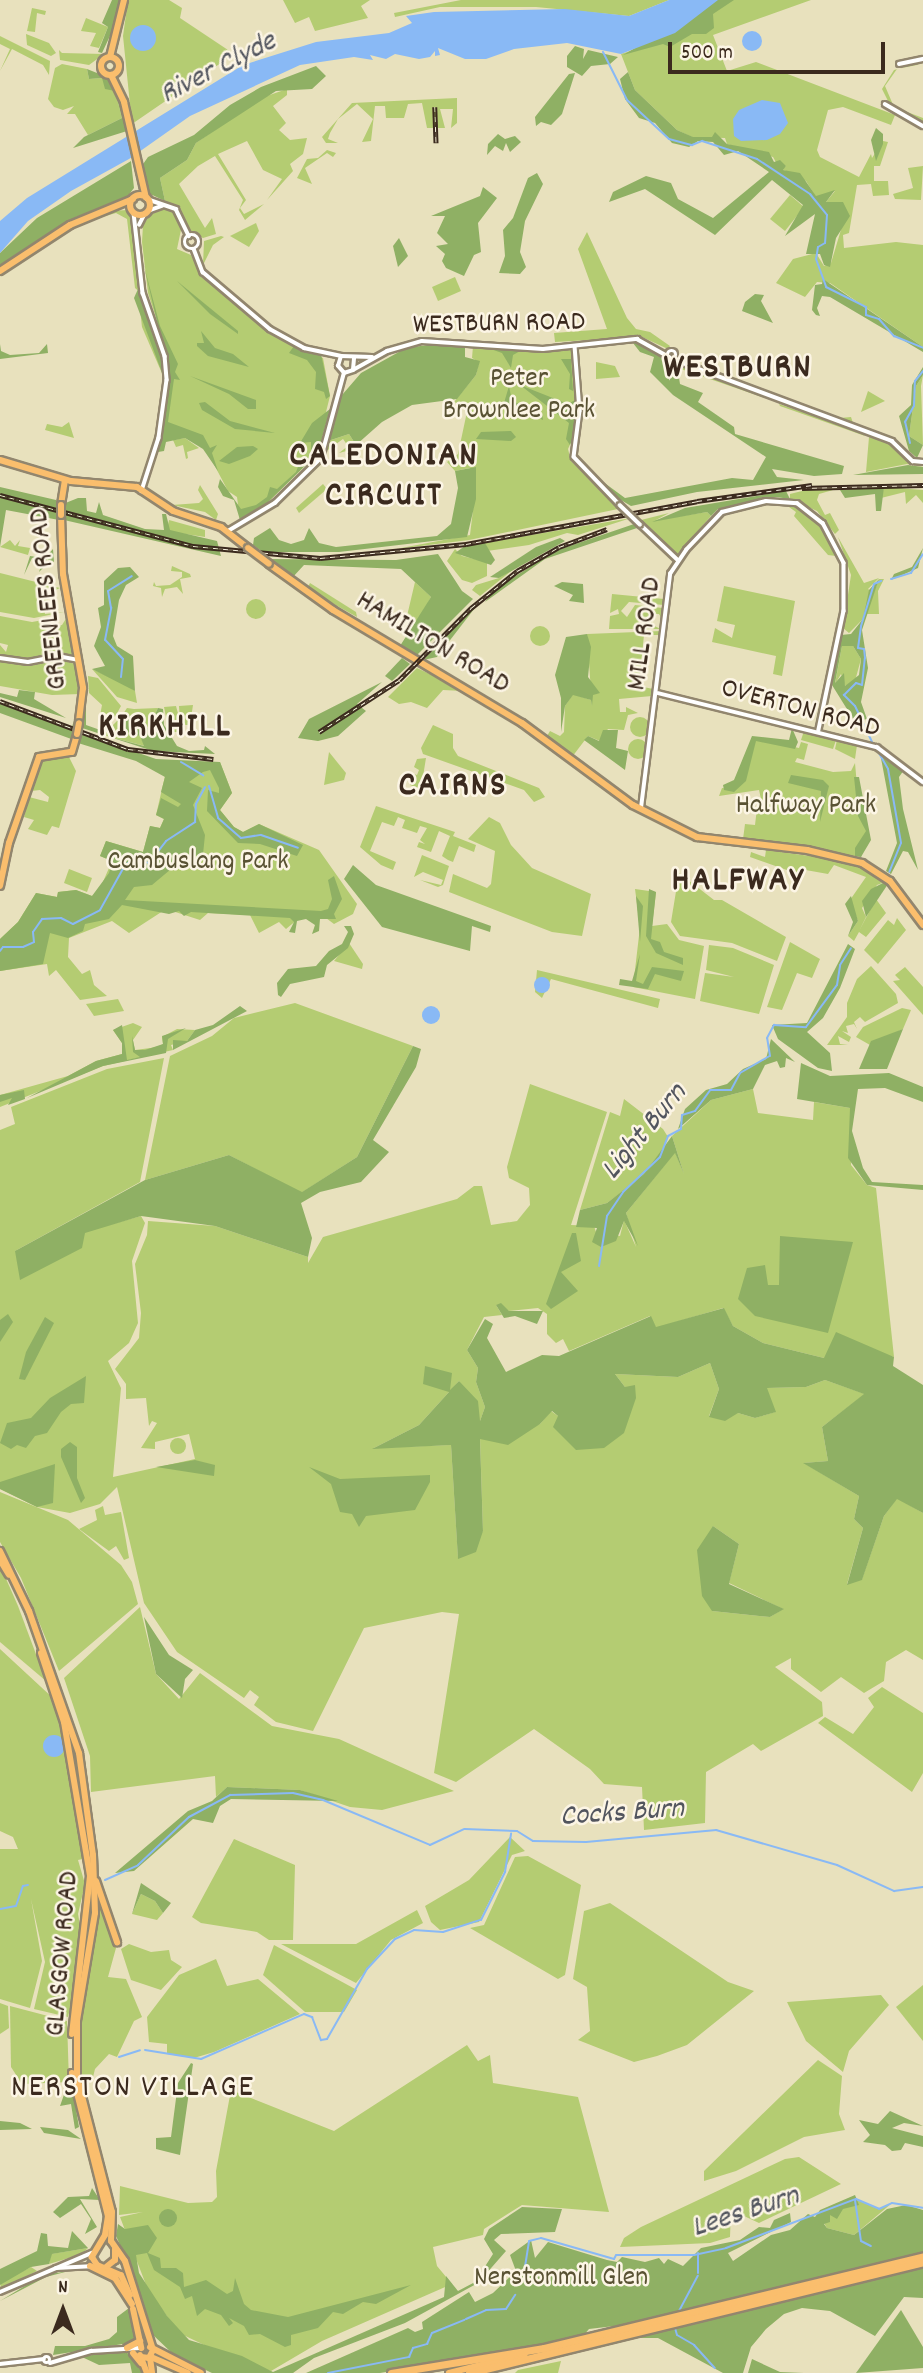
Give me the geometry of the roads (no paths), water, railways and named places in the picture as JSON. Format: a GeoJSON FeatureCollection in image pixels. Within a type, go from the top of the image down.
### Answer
{"type":"FeatureCollection","features":[{"type":"Feature","properties":{"kind":"highway"},"geometry":{"type":"LineString","coordinates":[[391,2373],[608,2333],[923,2256]]}},
{"type":"Feature","properties":{"kind":"highway"},"geometry":{"type":"LineString","coordinates":[[469,2373],[923,2262]]}},
{"type":"Feature","properties":{"kind":"main road"},"geometry":{"type":"LineString","coordinates":[[112,209],[133,213],[147,212],[146,198],[138,181],[119,85],[101,66],[110,57],[124,0]]}},
{"type":"Feature","properties":{"kind":"main road"},"geometry":{"type":"LineString","coordinates":[[110,57],[118,64],[111,75]]}},
{"type":"Feature","properties":{"kind":"main road"},"geometry":{"type":"LineString","coordinates":[[133,213],[133,198],[138,181]]}},
{"type":"Feature","properties":{"kind":"main road"},"geometry":{"type":"LineString","coordinates":[[0,271],[69,225],[133,198],[146,198]]}},
{"type":"Feature","properties":{"kind":"main road"},"geometry":{"type":"LineString","coordinates":[[0,460],[63,482],[142,491]]}},
{"type":"Feature","properties":{"kind":"main road","name":"GREENLEES ROAD"},"geometry":{"type":"LineString","coordinates":[[0,886],[9,843],[39,755],[72,752],[79,723],[83,688],[63,574],[63,482]]}},
{"type":"Feature","properties":{"kind":"main road","name":"HAMILTON ROAD"},"geometry":{"type":"LineString","coordinates":[[142,491],[170,514],[226,531],[333,610],[522,723],[616,792],[642,807],[697,837],[807,850],[862,863],[890,881],[923,925]]}},
{"type":"Feature","properties":{"kind":"main road","name":"GLASGOW ROAD"},"geometry":{"type":"LineString","coordinates":[[0,1550],[20,1591],[76,1736],[94,1876],[95,1913],[75,2059],[110,2221],[113,2247]]}},
{"type":"Feature","properties":{"kind":"main road","name":"GLASGOW ROAD"},"geometry":{"type":"LineString","coordinates":[[0,1560],[19,1597],[64,1722],[84,1826],[90,1905],[71,2057],[77,2102],[110,2221]]}},
{"type":"Feature","properties":{"kind":"main road"},"geometry":{"type":"LineString","coordinates":[[94,1876],[117,1942]]}},
{"type":"Feature","properties":{"kind":"main road"},"geometry":{"type":"LineString","coordinates":[[110,2221],[100,2245],[92,2253],[102,2266],[129,2283],[151,2347],[149,2372]]}},
{"type":"Feature","properties":{"kind":"main road"},"geometry":{"type":"LineString","coordinates":[[100,2245],[113,2247],[124,2258],[141,2339],[141,2357],[149,2372]]}},
{"type":"Feature","properties":{"kind":"main road"},"geometry":{"type":"LineString","coordinates":[[102,2266],[115,2260],[113,2247]]}},
{"type":"Feature","properties":{"kind":"main road"},"geometry":{"type":"LineString","coordinates":[[90,2266],[116,2278],[132,2304]]}},
{"type":"Feature","properties":{"kind":"main road"},"geometry":{"type":"LineString","coordinates":[[143,2326],[174,2359]]}},
{"type":"Feature","properties":{"kind":"main road"},"geometry":{"type":"LineString","coordinates":[[449,2373],[608,2333]]}},
{"type":"Feature","properties":{"kind":"main road"},"geometry":{"type":"LineString","coordinates":[[141,2339],[130,2350],[149,2372]]}},
{"type":"Feature","properties":{"kind":"main road"},"geometry":{"type":"LineString","coordinates":[[141,2348],[151,2347],[201,2373]]}},
{"type":"Feature","properties":{"kind":"main road"},"geometry":{"type":"LineString","coordinates":[[141,2357],[150,2357],[188,2373]]}},
{"type":"Feature","properties":{"kind":"main road"},"geometry":{"type":"LineString","coordinates":[[461,2373],[518,2360]]}},
{"type":"Feature","properties":{"kind":"street"},"geometry":{"type":"LineString","coordinates":[[899,64],[923,59]]}},
{"type":"Feature","properties":{"kind":"street"},"geometry":{"type":"LineString","coordinates":[[885,104],[923,126]]}},
{"type":"Feature","properties":{"kind":"street"},"geometry":{"type":"LineString","coordinates":[[146,198],[180,214],[189,236],[185,245],[194,248],[198,239],[189,236]]}},
{"type":"Feature","properties":{"kind":"street"},"geometry":{"type":"LineString","coordinates":[[138,227],[147,212],[164,205]]}},
{"type":"Feature","properties":{"kind":"street"},"geometry":{"type":"LineString","coordinates":[[133,213],[138,227],[143,293],[165,356],[167,380],[159,438],[142,491]]}},
{"type":"Feature","properties":{"kind":"street","name":"WESTBURN ROAD"},"geometry":{"type":"LineString","coordinates":[[194,248],[203,272],[290,343],[341,356],[374,357]]}},
{"type":"Feature","properties":{"kind":"street","name":"WESTBURN ROAD"},"geometry":{"type":"LineString","coordinates":[[344,373],[374,357],[422,341],[543,349],[637,339],[678,363],[892,441],[913,461],[923,463]]}},
{"type":"Feature","properties":{"kind":"street"},"geometry":{"type":"LineString","coordinates":[[575,346],[580,411],[574,457],[678,560]]}},
{"type":"Feature","properties":{"kind":"street"},"geometry":{"type":"LineString","coordinates":[[226,531],[275,503],[321,458],[344,373],[326,353]]}},
{"type":"Feature","properties":{"kind":"street"},"geometry":{"type":"LineString","coordinates":[[337,364],[341,356]]}},
{"type":"Feature","properties":{"kind":"street"},"geometry":{"type":"LineString","coordinates":[[353,370],[354,358]]}},
{"type":"Feature","properties":{"kind":"street","name":"MILL ROAD"},"geometry":{"type":"LineString","coordinates":[[642,807],[658,693],[670,574],[678,560],[713,518],[746,505],[780,500],[797,503],[823,523],[844,563],[846,579],[819,730]]}},
{"type":"Feature","properties":{"kind":"street"},"geometry":{"type":"LineString","coordinates":[[0,658],[26,662],[53,656],[78,660]]}},
{"type":"Feature","properties":{"kind":"street","name":"OVERTON ROAD"},"geometry":{"type":"LineString","coordinates":[[658,693],[819,730],[877,747],[923,782]]}},
{"type":"Feature","properties":{"kind":"street"},"geometry":{"type":"LineString","coordinates":[[0,2292],[50,2268],[92,2253]]}},
{"type":"Feature","properties":{"kind":"street"},"geometry":{"type":"LineString","coordinates":[[50,2268],[102,2266]]}},
{"type":"Feature","properties":{"kind":"street"},"geometry":{"type":"LineString","coordinates":[[0,2364],[36,2360],[47,2362],[118,2348],[141,2348]]}},
{"type":"Feature","properties":{"kind":"street"},"geometry":{"type":"LineString","coordinates":[[130,2350],[141,2357]]}},
{"type":"Feature","properties":{"kind":"water","name":"River Clyde"},"geometry":{"type":"Polygon","coordinates":[[[669,0],[718,0],[675,33],[621,54],[567,43],[514,49],[486,59],[465,59],[438,48],[440,55],[435,56],[435,51],[430,57],[419,59],[395,54],[386,59],[370,55],[373,60],[354,57],[300,65],[190,116],[129,159],[71,191],[28,221],[0,253],[0,221],[27,198],[243,65],[316,42],[389,33],[412,23],[406,16],[434,12],[565,9],[629,16],[669,0]]]}},
{"type":"Feature","properties":{"kind":"water"},"geometry":{"type":"Polygon","coordinates":[[[143,25],[152,29],[156,38],[152,47],[143,51],[134,47],[130,38],[134,29],[143,25]]]}},
{"type":"Feature","properties":{"kind":"water"},"geometry":{"type":"Polygon","coordinates":[[[752,31],[759,34],[762,41],[759,48],[752,51],[745,48],[742,41],[745,34],[752,31]]]}},
{"type":"Feature","properties":{"kind":"water"},"geometry":{"type":"Polygon","coordinates":[[[762,100],[780,103],[788,123],[780,134],[767,140],[741,141],[734,136],[733,119],[739,110],[762,100]]]}},
{"type":"Feature","properties":{"kind":"water"},"geometry":{"type":"Polygon","coordinates":[[[542,977],[548,979],[548,991],[542,993],[536,991],[534,985],[536,979],[542,977]]]}},
{"type":"Feature","properties":{"kind":"water"},"geometry":{"type":"Polygon","coordinates":[[[431,1006],[437,1009],[440,1015],[437,1021],[431,1024],[425,1021],[422,1015],[425,1009],[431,1006]]]}},
{"type":"Feature","properties":{"kind":"water"},"geometry":{"type":"Polygon","coordinates":[[[54,1735],[62,1738],[65,1746],[62,1754],[54,1757],[46,1754],[43,1746],[46,1738],[54,1735]]]}},
{"type":"Feature","properties":{"kind":"waterway"},"geometry":{"type":"LineString","coordinates":[[603,52],[627,100],[669,139],[692,145],[702,141],[757,159],[810,194],[827,215],[825,243],[818,247],[816,259],[826,287],[866,307],[866,315],[879,319],[894,336],[923,348]]}},
{"type":"Feature","properties":{"kind":"waterway","name":"Light Burn"},"geometry":{"type":"LineString","coordinates":[[910,443],[905,422],[914,406],[915,381],[923,371]]}},
{"type":"Feature","properties":{"kind":"waterway","name":"Light Burn"},"geometry":{"type":"LineString","coordinates":[[891,579],[911,573],[923,554]]}},
{"type":"Feature","properties":{"kind":"waterway"},"geometry":{"type":"LineString","coordinates":[[121,677],[123,659],[105,640],[111,608],[108,591],[132,576]]}},
{"type":"Feature","properties":{"kind":"waterway","name":"Light Burn"},"geometry":{"type":"LineString","coordinates":[[873,744],[855,706],[844,695],[856,683],[862,685],[865,658],[864,649],[858,648],[861,626],[874,584],[881,581]]}},
{"type":"Feature","properties":{"kind":"waterway","name":"Light Burn"},"geometry":{"type":"LineString","coordinates":[[876,748],[888,769],[901,843],[889,872]]}},
{"type":"Feature","properties":{"kind":"waterway"},"geometry":{"type":"LineString","coordinates":[[181,762],[203,775]]}},
{"type":"Feature","properties":{"kind":"waterway"},"geometry":{"type":"LineString","coordinates":[[209,786],[218,818],[241,838],[261,835],[298,848]]}},
{"type":"Feature","properties":{"kind":"waterway"},"geometry":{"type":"LineString","coordinates":[[0,951],[3,947],[23,947],[34,942],[33,932],[42,919],[61,918],[73,924],[100,910],[125,865],[134,859],[149,863],[166,841],[195,822],[196,804],[205,787]]}},
{"type":"Feature","properties":{"kind":"waterway","name":"Light Burn"},"geometry":{"type":"LineString","coordinates":[[599,1266],[607,1216],[623,1192],[660,1157],[668,1136],[681,1129],[682,1115],[695,1111],[710,1090],[731,1090],[740,1073],[770,1056],[767,1038],[774,1025],[806,1027],[837,985],[840,965],[851,948]]}},
{"type":"Feature","properties":{"kind":"waterway","name":"Cocks Burn"},"geometry":{"type":"LineString","coordinates":[[105,1880],[138,1865],[189,1817],[230,1795],[293,1793],[323,1800],[430,1845],[465,1829],[517,1831],[533,1841],[586,1842],[716,1830],[837,1865],[894,1891],[923,1887]]}},
{"type":"Feature","properties":{"kind":"waterway"},"geometry":{"type":"LineString","coordinates":[[145,2050],[201,2059],[304,2014],[312,2017],[321,2040],[327,2039],[367,1969],[395,1939],[414,1930],[443,1932],[481,1920],[505,1872],[511,1833]]}},
{"type":"Feature","properties":{"kind":"waterway","name":"Cocks Burn"},"geometry":{"type":"LineString","coordinates":[[0,1909],[16,1906],[23,1886],[28,1885]]}},
{"type":"Feature","properties":{"kind":"waterway"},"geometry":{"type":"LineString","coordinates":[[119,2057],[140,2050]]}},
{"type":"Feature","properties":{"kind":"waterway","name":"Lees Burn"},"geometry":{"type":"LineString","coordinates":[[524,2273],[529,2241],[541,2238],[614,2259],[616,2255],[694,2255],[726,2248],[856,2199],[879,2209],[892,2203],[923,2208]]}},
{"type":"Feature","properties":{"kind":"waterway"},"geometry":{"type":"LineString","coordinates":[[855,2200],[861,2241],[871,2246]]}},
{"type":"Feature","properties":{"kind":"waterway"},"geometry":{"type":"LineString","coordinates":[[698,2253],[698,2273]]}},
{"type":"Feature","properties":{"kind":"waterway"},"geometry":{"type":"LineString","coordinates":[[679,2311],[698,2276]]}},
{"type":"Feature","properties":{"kind":"waterway","name":"Lees Burn"},"geometry":{"type":"LineString","coordinates":[[466,2319],[486,2310],[506,2309],[515,2295]]}},
{"type":"Feature","properties":{"kind":"waterway","name":"Lees Burn"},"geometry":{"type":"LineString","coordinates":[[328,2373],[409,2357],[413,2348],[427,2344],[432,2333],[464,2320]]}},
{"type":"Feature","properties":{"kind":"waterway"},"geometry":{"type":"LineString","coordinates":[[675,2328],[677,2335],[694,2345],[715,2368]]}},
{"type":"Feature","properties":{"kind":"railway"},"geometry":{"type":"LineString","coordinates":[[435,107],[436,143]]}},
{"type":"Feature","properties":{"kind":"railway"},"geometry":{"type":"LineString","coordinates":[[0,495],[193,546],[320,558],[466,544],[697,501],[812,485]]}},
{"type":"Feature","properties":{"kind":"railway"},"geometry":{"type":"LineString","coordinates":[[802,488],[923,485]]}},
{"type":"Feature","properties":{"kind":"railway"},"geometry":{"type":"LineString","coordinates":[[319,732],[399,680],[471,608],[517,571],[559,547],[607,529]]}},
{"type":"Feature","properties":{"kind":"railway"},"geometry":{"type":"LineString","coordinates":[[0,701],[128,749],[213,759]]}},
{"type":"Feature","properties":{"kind":"district","name":"WESTBURN"},"geometry":{"type":"Point","coordinates":[738,369]}},
{"type":"Feature","properties":{"kind":"district","name":"CALEDONIAN CIRCUIT"},"geometry":{"type":"Point","coordinates":[384,477]}},
{"type":"Feature","properties":{"kind":"district","name":"KIRKHILL"},"geometry":{"type":"Point","coordinates":[165,728]}},
{"type":"Feature","properties":{"kind":"district","name":"CAIRNS"},"geometry":{"type":"Point","coordinates":[453,787]}},
{"type":"Feature","properties":{"kind":"district","name":"HALFWAY"},"geometry":{"type":"Point","coordinates":[738,882]}},
{"type":"Feature","properties":{"kind":"district","name":"NERSTON VILLAGE"},"geometry":{"type":"Point","coordinates":[133,2089]}},
{"type":"Feature","properties":{"kind":"park label","name":"Peter Brownlee Park"},"geometry":{"type":"Point","coordinates":[519,396]}},
{"type":"Feature","properties":{"kind":"park label","name":"Halfway Park"},"geometry":{"type":"Point","coordinates":[806,807]}},
{"type":"Feature","properties":{"kind":"park label","name":"Cambuslang Park"},"geometry":{"type":"Point","coordinates":[198,863]}},
{"type":"Feature","properties":{"kind":"park label","name":"Nerstonmill Glen"},"geometry":{"type":"Point","coordinates":[561,2279]}}]}
